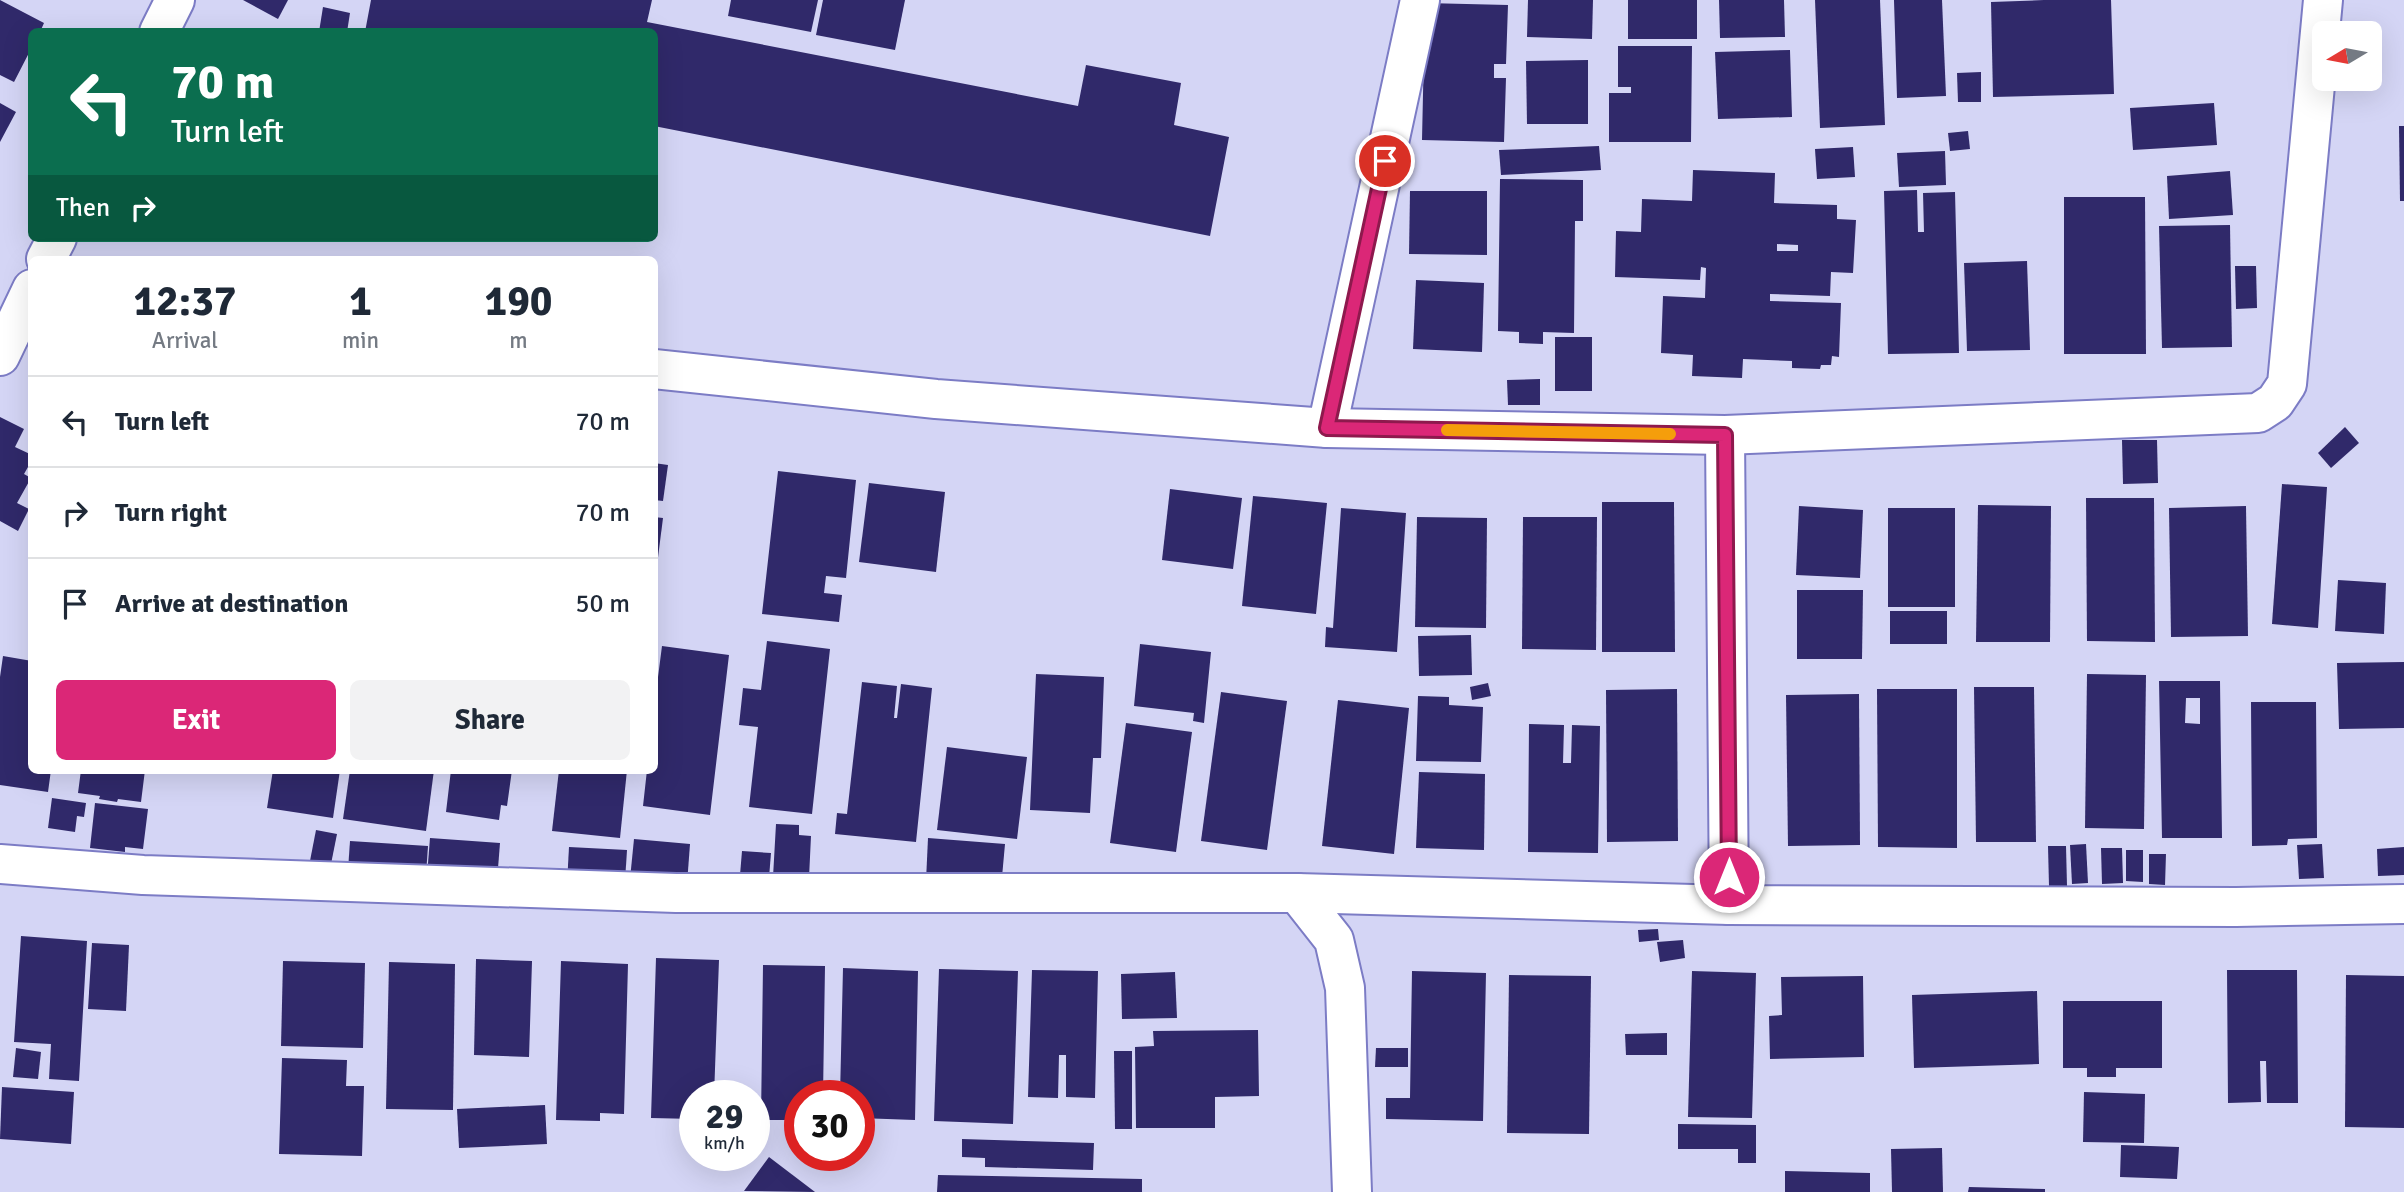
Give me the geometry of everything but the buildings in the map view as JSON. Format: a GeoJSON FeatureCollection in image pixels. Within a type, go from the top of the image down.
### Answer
{"type":"FeatureCollection","features":[{"type":"Feature","properties":{"kind":"street"},"geometry":{"type":"LineString","coordinates":[[161,28],[175,0]]}},
{"type":"Feature","properties":{"kind":"street"},"geometry":{"type":"LineString","coordinates":[[1327,428],[1420,0]]}},
{"type":"Feature","properties":{"kind":"street"},"geometry":{"type":"LineString","coordinates":[[658,369],[936,399],[1327,428],[1725,435],[2258,413],[2275,402],[2287,384],[2323,0]]}},
{"type":"Feature","properties":{"kind":"street"},"geometry":{"type":"LineString","coordinates":[[0,356],[28,297]]}},
{"type":"Feature","properties":{"kind":"street"},"geometry":{"type":"LineString","coordinates":[[1725,435],[1729,905]]}},
{"type":"Feature","properties":{"kind":"street"},"geometry":{"type":"LineString","coordinates":[[0,864],[143,874],[676,893],[1297,893],[1729,905],[2404,904]]}},
{"type":"Feature","properties":{"kind":"street"},"geometry":{"type":"LineString","coordinates":[[1297,893],[1334,940],[1345,988],[1352,1192]]}},
{"type":"Feature","properties":{"kind":"slow traffic"},"geometry":{"type":"LineString","coordinates":[[1447,430],[1670,434]]}},
{"type":"Feature","properties":{"kind":"route"},"geometry":{"type":"LineString","coordinates":[[1385,161],[1327,428],[1725,435],[1729,877]]}}]}
